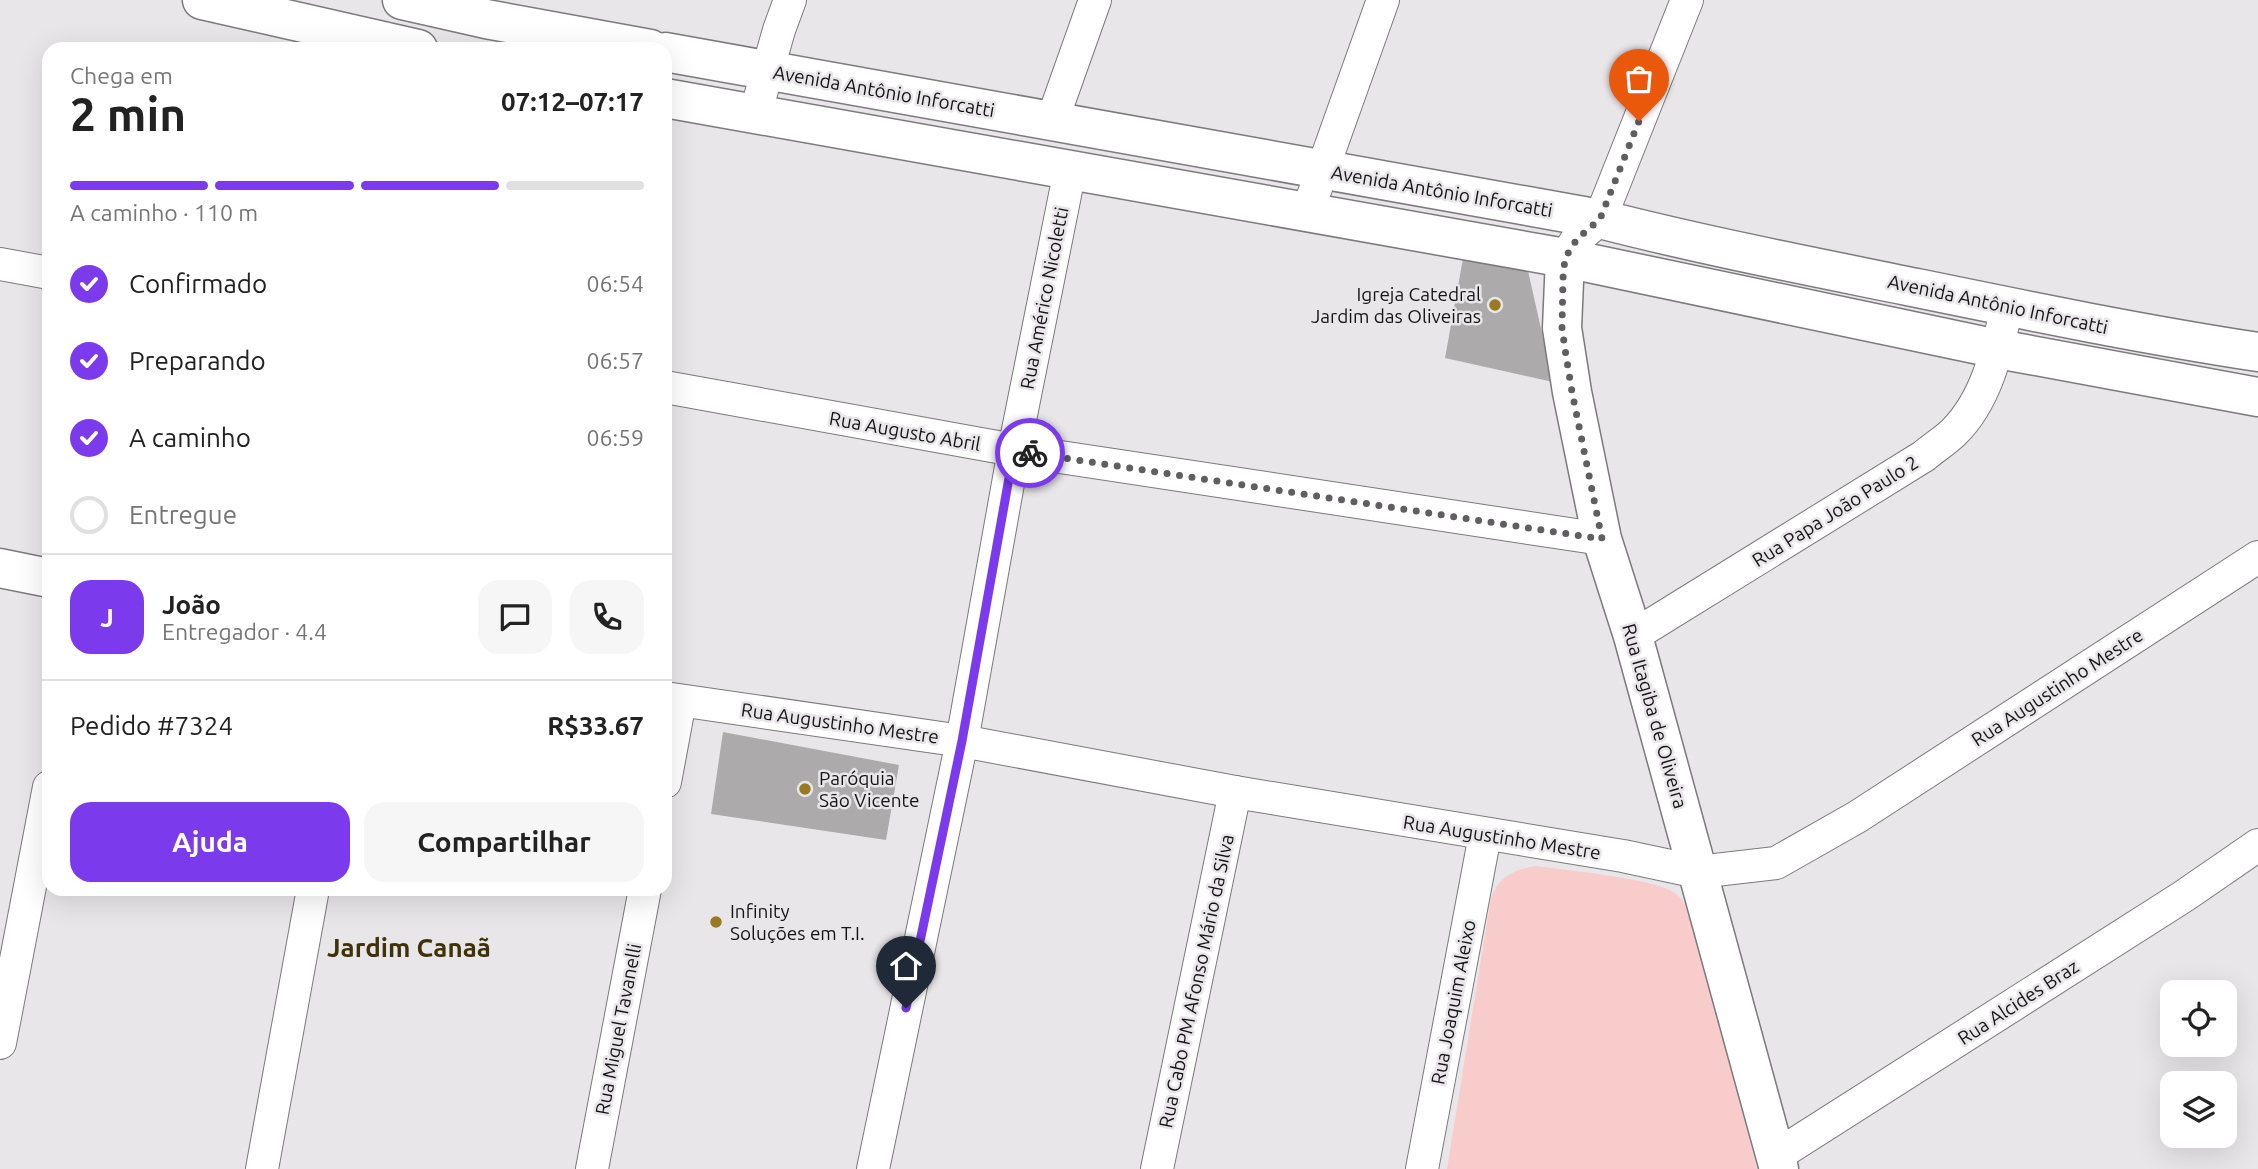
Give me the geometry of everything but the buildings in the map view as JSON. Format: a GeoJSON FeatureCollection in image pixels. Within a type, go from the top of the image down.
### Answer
{"type":"FeatureCollection","features":[{"type":"Feature","properties":{"kind":"street"},"geometry":{"type":"LineString","coordinates":[[205,0],[388,42]]}},
{"type":"Feature","properties":{"kind":"street"},"geometry":{"type":"LineString","coordinates":[[401,0],[486,23],[606,42]]}},
{"type":"Feature","properties":{"kind":"street"},"geometry":{"type":"LineString","coordinates":[[755,115],[790,0]]}},
{"type":"Feature","properties":{"kind":"street"},"geometry":{"type":"LineString","coordinates":[[1052,121],[1095,0]]}},
{"type":"Feature","properties":{"kind":"street"},"geometry":{"type":"LineString","coordinates":[[1307,213],[1383,0]]}},
{"type":"Feature","properties":{"kind":"street"},"geometry":{"type":"LineString","coordinates":[[1565,258],[1577,239],[1600,219],[1687,0]]}},
{"type":"Feature","properties":{"kind":"street","name":"Avenida Antônio Inforcatti"},"geometry":{"type":"LineString","coordinates":[[672,53],[1600,219],[2007,307],[2157,337],[2258,352]]}},
{"type":"Feature","properties":{"kind":"street"},"geometry":{"type":"LineString","coordinates":[[672,99],[1565,258],[1997,349],[2258,397]]}},
{"type":"Feature","properties":{"kind":"street","name":"Rua Américo Nicoletti"},"geometry":{"type":"LineString","coordinates":[[873,1169],[962,741],[1014,450],[1070,170]]}},
{"type":"Feature","properties":{"kind":"street","name":"Rua Itagiba de Oliveira"},"geometry":{"type":"LineString","coordinates":[[1565,258],[1562,328],[1602,539],[1633,636],[1777,1162]]}},
{"type":"Feature","properties":{"kind":"street"},"geometry":{"type":"LineString","coordinates":[[0,264],[42,272]]}},
{"type":"Feature","properties":{"kind":"street","name":"Rua Papa João Paulo 2"},"geometry":{"type":"LineString","coordinates":[[1633,636],[1924,456],[1954,431],[1976,404],[1997,349],[2007,307]]}},
{"type":"Feature","properties":{"kind":"street","name":"Rua Augusto Abril"},"geometry":{"type":"LineString","coordinates":[[672,388],[1014,450],[1602,539]]}},
{"type":"Feature","properties":{"kind":"street","name":"Rua Augustinho Mestre"},"geometry":{"type":"LineString","coordinates":[[673,699],[962,741],[1235,792],[1623,856],[1698,872],[1776,863],[1857,817],[2258,557]]}},
{"type":"Feature","properties":{"kind":"street"},"geometry":{"type":"LineString","coordinates":[[0,568],[42,577]]}},
{"type":"Feature","properties":{"kind":"street","name":"Rua Cabo PM Afonso Mário da Silva"},"geometry":{"type":"LineString","coordinates":[[1157,1169],[1235,792]]}},
{"type":"Feature","properties":{"kind":"street"},"geometry":{"type":"LineString","coordinates":[[0,1043],[42,823]]}},
{"type":"Feature","properties":{"kind":"street","name":"Rua Joaquim Aleixo"},"geometry":{"type":"LineString","coordinates":[[1422,1169],[1485,835]]}},
{"type":"Feature","properties":{"kind":"street","name":"Rua Alcides Braz"},"geometry":{"type":"LineString","coordinates":[[1777,1162],[2258,845]]}},
{"type":"Feature","properties":{"kind":"street"},"geometry":{"type":"LineString","coordinates":[[262,1169],[312,896]]}},
{"type":"Feature","properties":{"kind":"street","name":"Rua Miguel Tavanelli"},"geometry":{"type":"LineString","coordinates":[[592,1169],[644,896]]}},
{"type":"Feature","properties":{"kind":"shaded area"},"geometry":{"type":"Polygon","coordinates":[[[1536,866],[1650,883],[1675,893],[1684,902],[1698,935],[1757,1169],[1447,1169],[1491,898],[1508,875],[1536,866]]]}},
{"type":"Feature","properties":{"kind":"way so far"},"geometry":{"type":"LineString","coordinates":[[1030,453],[1602,539],[1565,349],[1562,328],[1563,278],[1565,258],[1577,239],[1600,219],[1639,121]]}},
{"type":"Feature","properties":{"kind":"place","name":"Igreja Catedral Jardim das Oliveiras"},"geometry":{"type":"Point","coordinates":[1495,305]}},
{"type":"Feature","properties":{"kind":"place","name":"Paróquia São Vicente"},"geometry":{"type":"Point","coordinates":[805,789]}},
{"type":"Feature","properties":{"kind":"place","name":"Infinity Soluções em T.I."},"geometry":{"type":"Point","coordinates":[716,922]}},
{"type":"Feature","properties":{"kind":"district","name":"Jardim Canaã"},"geometry":{"type":"Point","coordinates":[409,947]}},
{"type":"Feature","properties":{"kind":"route"},"geometry":{"type":"LineString","coordinates":[[906,1008],[962,741],[1014,450],[1030,453]]}}]}
